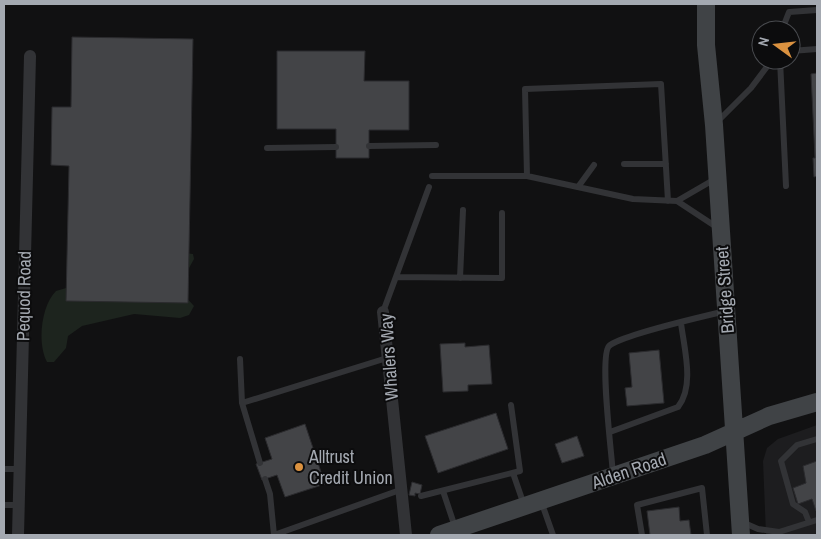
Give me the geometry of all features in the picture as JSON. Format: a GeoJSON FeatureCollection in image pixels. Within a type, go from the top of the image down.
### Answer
{"type":"FeatureCollection","features":[{"type":"Feature","properties":{"kind":"street","name":"Bridge Street"},"geometry":{"type":"LineString","coordinates":[[694,4],[706,45]]}},
{"type":"Feature","properties":{"kind":"street","name":"Bridge Street"},"geometry":{"type":"LineString","coordinates":[[706,4],[706,45],[714,126],[740,528]]}},
{"type":"Feature","properties":{"kind":"street","name":"Pequod Road"},"geometry":{"type":"LineString","coordinates":[[18,535],[30,56]]}},
{"type":"Feature","properties":{"kind":"street","name":"Whalers Way"},"geometry":{"type":"LineString","coordinates":[[383,312],[406,535]]}},
{"type":"Feature","properties":{"kind":"street","name":"Alden Road"},"geometry":{"type":"LineString","coordinates":[[439,535],[457,532],[541,500],[705,445],[769,416],[817,402]]}},
{"type":"Feature","properties":{"kind":"lane"},"geometry":{"type":"LineString","coordinates":[[786,20],[789,12],[817,10]]}},
{"type":"Feature","properties":{"kind":"lane"},"geometry":{"type":"LineString","coordinates":[[801,50],[817,49]]}},
{"type":"Feature","properties":{"kind":"lane"},"geometry":{"type":"LineString","coordinates":[[714,126],[751,88],[764,70]]}},
{"type":"Feature","properties":{"kind":"lane"},"geometry":{"type":"LineString","coordinates":[[780,70],[786,186]]}},
{"type":"Feature","properties":{"kind":"lane"},"geometry":{"type":"LineString","coordinates":[[527,176],[525,89],[661,84],[668,201]]}},
{"type":"Feature","properties":{"kind":"lane"},"geometry":{"type":"LineString","coordinates":[[369,146],[436,145]]}},
{"type":"Feature","properties":{"kind":"lane"},"geometry":{"type":"LineString","coordinates":[[267,148],[336,147]]}},
{"type":"Feature","properties":{"kind":"lane"},"geometry":{"type":"LineString","coordinates":[[624,164],[666,164]]}},
{"type":"Feature","properties":{"kind":"lane"},"geometry":{"type":"LineString","coordinates":[[578,187],[594,165]]}},
{"type":"Feature","properties":{"kind":"lane"},"geometry":{"type":"LineString","coordinates":[[432,176],[527,176],[633,199],[668,201],[677,201],[716,179]]}},
{"type":"Feature","properties":{"kind":"lane","name":"Whalers Way"},"geometry":{"type":"LineString","coordinates":[[383,312],[429,187]]}},
{"type":"Feature","properties":{"kind":"lane"},"geometry":{"type":"LineString","coordinates":[[677,201],[721,230]]}},
{"type":"Feature","properties":{"kind":"lane"},"geometry":{"type":"LineString","coordinates":[[460,278],[463,210]]}},
{"type":"Feature","properties":{"kind":"lane"},"geometry":{"type":"LineString","coordinates":[[396,277],[502,278],[502,213]]}},
{"type":"Feature","properties":{"kind":"lane"},"geometry":{"type":"LineString","coordinates":[[613,476],[604,359],[610,345],[627,338],[726,311]]}},
{"type":"Feature","properties":{"kind":"lane"},"geometry":{"type":"LineString","coordinates":[[610,432],[678,407],[684,400],[687,388],[682,323]]}},
{"type":"Feature","properties":{"kind":"lane"},"geometry":{"type":"LineString","coordinates":[[242,402],[387,358]]}},
{"type":"Feature","properties":{"kind":"lane"},"geometry":{"type":"LineString","coordinates":[[240,359],[242,402],[260,463]]}},
{"type":"Feature","properties":{"kind":"lane"},"geometry":{"type":"LineString","coordinates":[[421,496],[520,471],[511,405]]}},
{"type":"Feature","properties":{"kind":"lane"},"geometry":{"type":"LineString","coordinates":[[809,522],[806,512],[793,504],[781,462],[797,445],[817,439]]}},
{"type":"Feature","properties":{"kind":"lane"},"geometry":{"type":"LineString","coordinates":[[4,469],[20,469]]}},
{"type":"Feature","properties":{"kind":"lane"},"geometry":{"type":"LineString","coordinates":[[513,473],[524,506]]}},
{"type":"Feature","properties":{"kind":"lane"},"geometry":{"type":"LineString","coordinates":[[265,480],[270,494],[274,535],[400,490]]}},
{"type":"Feature","properties":{"kind":"lane"},"geometry":{"type":"LineString","coordinates":[[642,535],[637,505],[702,488],[707,535]]}},
{"type":"Feature","properties":{"kind":"lane"},"geometry":{"type":"LineString","coordinates":[[443,491],[457,532]]}},
{"type":"Feature","properties":{"kind":"lane"},"geometry":{"type":"LineString","coordinates":[[541,500],[553,535]]}},
{"type":"Feature","properties":{"kind":"lane"},"geometry":{"type":"LineString","coordinates":[[4,505],[19,505]]}},
{"type":"Feature","properties":{"kind":"lane"},"geometry":{"type":"LineString","coordinates":[[740,528],[758,528],[777,534],[817,520]]}},
{"type":"Feature","properties":{"kind":"shaded area"},"geometry":{"type":"Polygon","coordinates":[[[185,253],[193,254],[194,259],[184,277],[183,294],[194,306],[189,315],[180,318],[134,314],[82,326],[68,336],[66,348],[54,362],[47,362],[42,345],[42,325],[47,306],[56,291],[185,253]]]}},
{"type":"Feature","properties":{"kind":"shaded area"},"geometry":{"type":"Polygon","coordinates":[[[817,425],[817,535],[766,535],[763,461],[767,448],[778,439],[817,425]]]}},
{"type":"Feature","properties":{"kind":"building"},"geometry":{"type":"Polygon","coordinates":[[[72,37],[193,39],[188,303],[66,301],[69,166],[51,165],[52,107],[71,107],[72,37]]]}},
{"type":"Feature","properties":{"kind":"building"},"geometry":{"type":"Polygon","coordinates":[[[277,51],[365,51],[364,81],[409,81],[409,130],[369,130],[369,158],[336,158],[336,129],[277,129],[277,51]]]}},
{"type":"Feature","properties":{"kind":"building"},"geometry":{"type":"Polygon","coordinates":[[[817,73],[817,176],[814,177],[813,158],[815,158],[811,74],[817,73]]]}},
{"type":"Feature","properties":{"kind":"building"},"geometry":{"type":"Polygon","coordinates":[[[465,343],[465,347],[489,345],[492,384],[468,385],[468,391],[443,392],[440,344],[465,343]]]}},
{"type":"Feature","properties":{"kind":"building"},"geometry":{"type":"Polygon","coordinates":[[[659,350],[664,403],[627,406],[625,388],[632,387],[629,353],[659,350]]]}},
{"type":"Feature","properties":{"kind":"building"},"geometry":{"type":"Polygon","coordinates":[[[496,413],[508,449],[438,473],[425,436],[496,413]]]}},
{"type":"Feature","properties":{"kind":"building"},"geometry":{"type":"Polygon","coordinates":[[[305,424],[325,484],[285,497],[277,475],[262,480],[256,464],[272,459],[265,438],[305,424]]]}},
{"type":"Feature","properties":{"kind":"building"},"geometry":{"type":"Polygon","coordinates":[[[577,436],[584,456],[562,463],[555,444],[577,436]]]}},
{"type":"Feature","properties":{"kind":"building"},"geometry":{"type":"Polygon","coordinates":[[[817,461],[816,511],[812,499],[798,504],[793,488],[806,483],[803,466],[817,461]]]}},
{"type":"Feature","properties":{"kind":"building"},"geometry":{"type":"Polygon","coordinates":[[[412,482],[422,485],[420,494],[415,493],[415,496],[409,495],[412,482]]]}},
{"type":"Feature","properties":{"kind":"building"},"geometry":{"type":"Polygon","coordinates":[[[679,507],[680,521],[689,520],[691,535],[650,535],[647,511],[679,507]]]}},
{"type":"Feature","properties":{"kind":"place","name":"Alltrust Credit Union"},"geometry":{"type":"Point","coordinates":[299,467]}}]}
